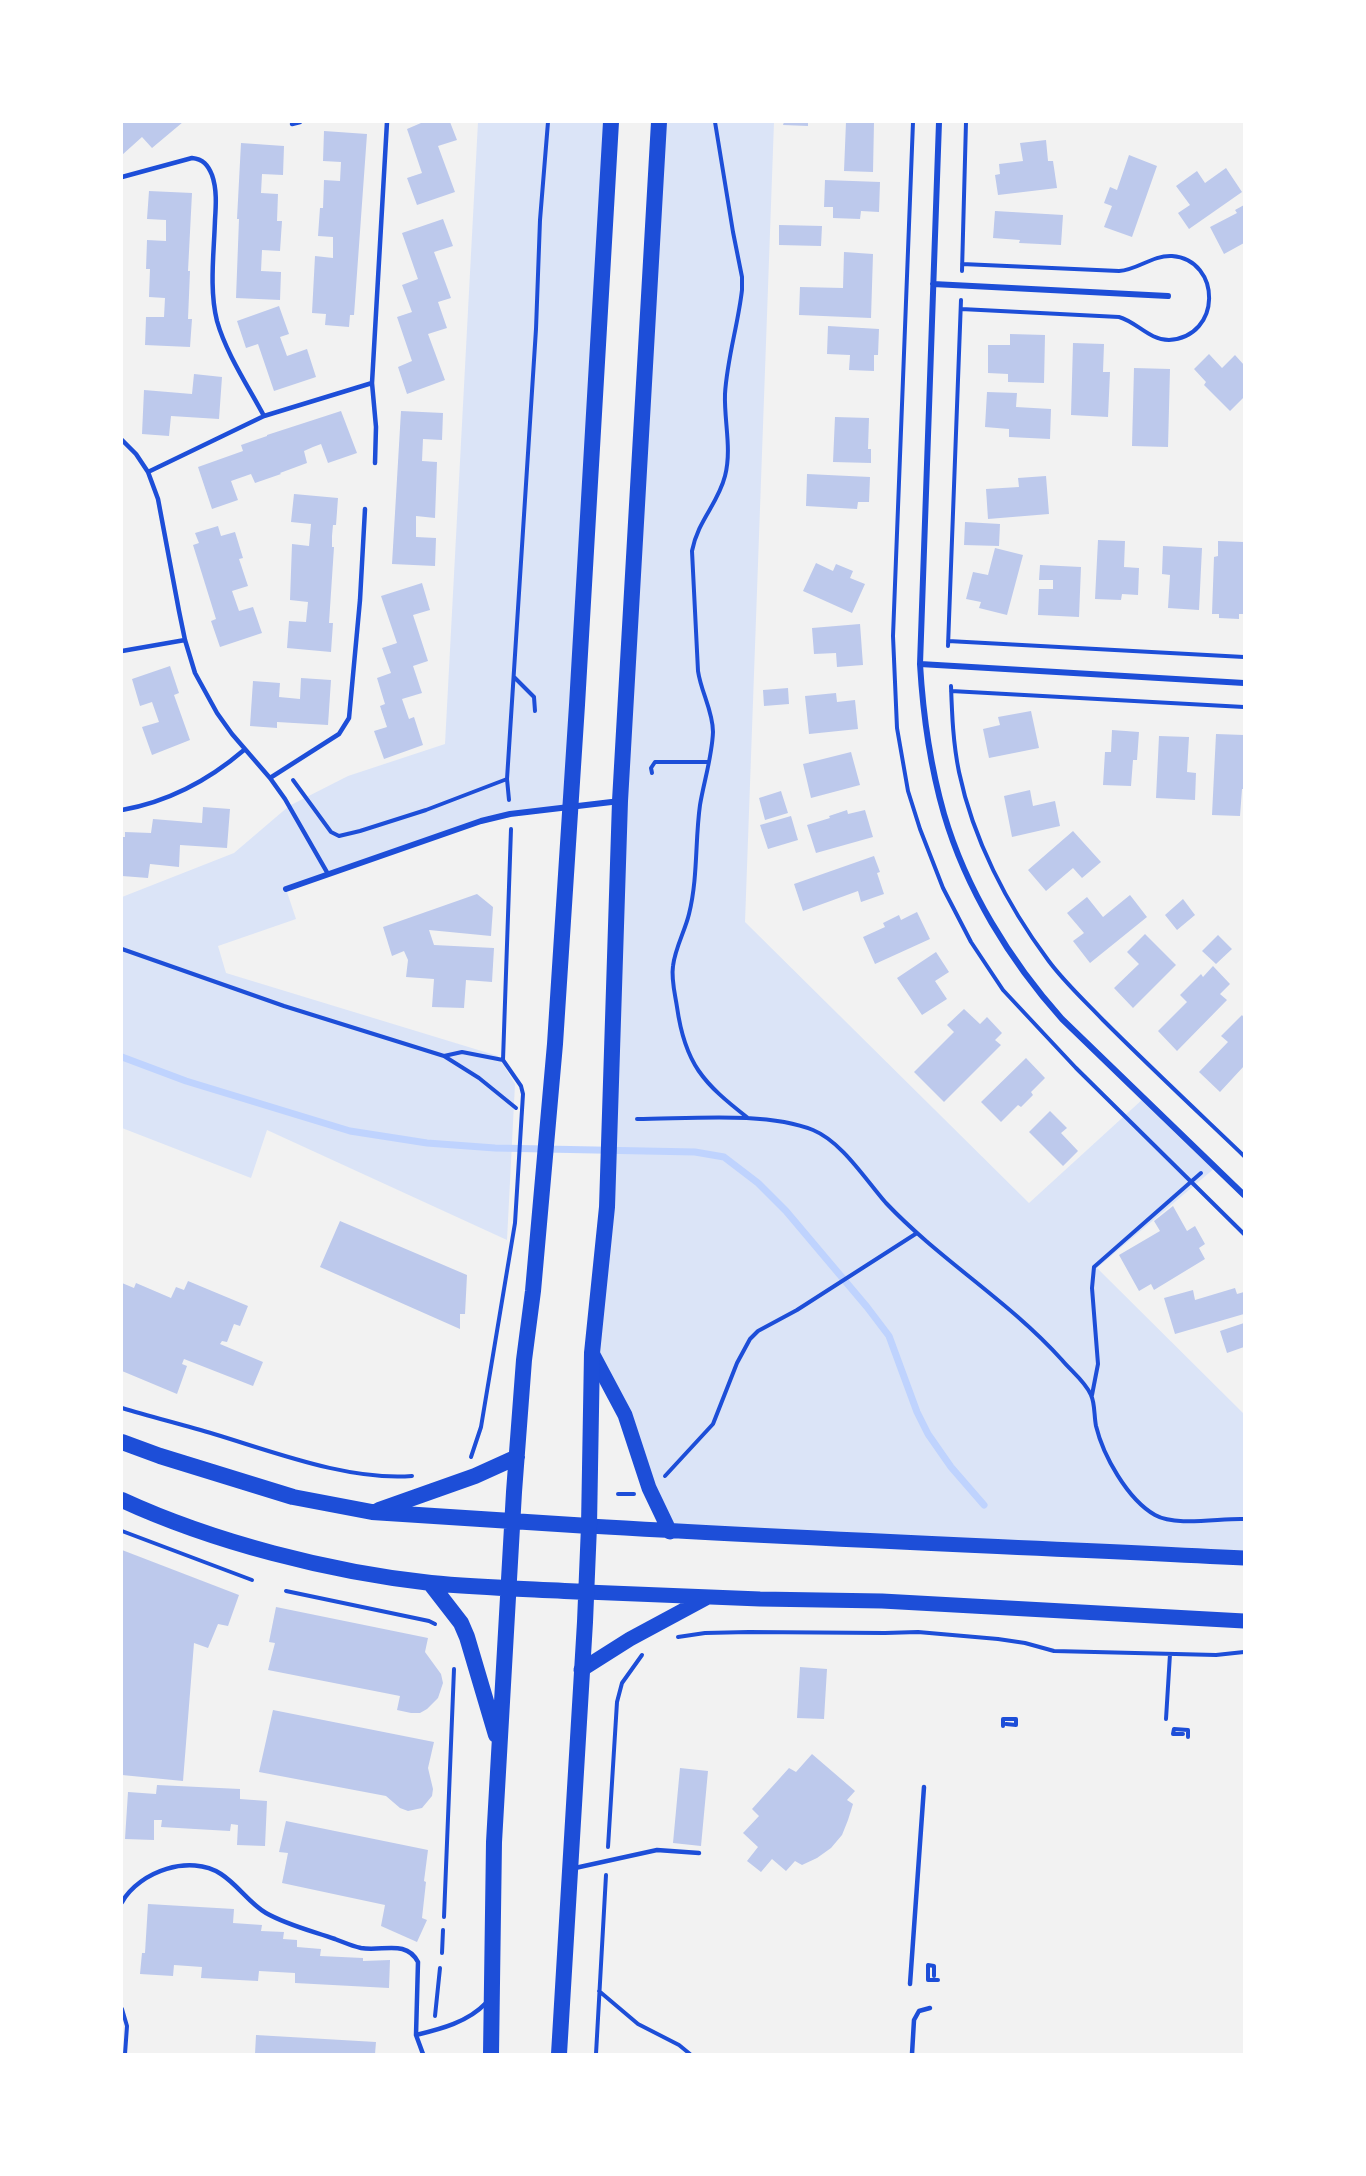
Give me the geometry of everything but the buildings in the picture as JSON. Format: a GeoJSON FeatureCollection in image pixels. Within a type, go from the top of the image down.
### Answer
{"type":"FeatureCollection","features":[{"type":"Feature","properties":{"kind":"highway"},"geometry":{"type":"LineString","coordinates":[[491,2055],[494,1842],[517,1457],[555,1044],[611,122]]}},
{"type":"Feature","properties":{"kind":"highway"},"geometry":{"type":"LineString","coordinates":[[559,2055],[586,1592],[592,1353],[606,1228],[620,801],[659,122]]}},
{"type":"Feature","properties":{"kind":"highway"},"geometry":{"type":"LineString","coordinates":[[122,1442],[293,1497],[372,1512],[589,1526]]}},
{"type":"Feature","properties":{"kind":"highway"},"geometry":{"type":"LineString","coordinates":[[372,1512],[475,1476],[517,1457]]}},
{"type":"Feature","properties":{"kind":"highway"},"geometry":{"type":"LineString","coordinates":[[122,1500],[169,1520],[252,1546],[350,1571],[430,1583],[586,1592]]}},
{"type":"Feature","properties":{"kind":"highway"},"geometry":{"type":"LineString","coordinates":[[430,1583],[461,1623],[467,1637],[499,1747]]}},
{"type":"Feature","properties":{"kind":"main road"},"geometry":{"type":"LineString","coordinates":[[592,1353],[625,1415],[649,1488],[670,1532]]}},
{"type":"Feature","properties":{"kind":"main road"},"geometry":{"type":"LineString","coordinates":[[589,1526],[670,1532],[1245,1558]]}},
{"type":"Feature","properties":{"kind":"main road"},"geometry":{"type":"LineString","coordinates":[[586,1592],[849,1599],[1245,1621]]}},
{"type":"Feature","properties":{"kind":"main road"},"geometry":{"type":"LineString","coordinates":[[581,1670],[630,1639],[708,1597]]}},
{"type":"Feature","properties":{"kind":"street"},"geometry":{"type":"LineString","coordinates":[[939,122],[921,664],[925,724],[944,816],[969,877],[1000,936],[1019,965],[1062,1019],[1245,1195]]}},
{"type":"Feature","properties":{"kind":"street"},"geometry":{"type":"LineString","coordinates":[[933,284],[1168,296]]}},
{"type":"Feature","properties":{"kind":"street"},"geometry":{"type":"LineString","coordinates":[[921,664],[1245,683]]}},
{"type":"Feature","properties":{"kind":"street"},"geometry":{"type":"LineString","coordinates":[[286,889],[471,824],[510,814],[620,801]]}},
{"type":"Feature","properties":{"kind":"lane"},"geometry":{"type":"LineString","coordinates":[[292,124],[300,122]]}},
{"type":"Feature","properties":{"kind":"lane"},"geometry":{"type":"LineString","coordinates":[[375,463],[376,427],[372,383],[387,122]]}},
{"type":"Feature","properties":{"kind":"lane"},"geometry":{"type":"LineString","coordinates":[[122,177],[192,158],[199,159],[209,168],[216,200],[213,286],[217,318],[226,343],[264,416]]}},
{"type":"Feature","properties":{"kind":"lane"},"geometry":{"type":"LineString","coordinates":[[148,472],[264,416],[372,383]]}},
{"type":"Feature","properties":{"kind":"lane"},"geometry":{"type":"LineString","coordinates":[[122,440],[136,454],[148,472],[158,499],[185,640],[195,673],[217,712],[244,750],[270,778],[328,874]]}},
{"type":"Feature","properties":{"kind":"lane"},"geometry":{"type":"LineString","coordinates":[[270,778],[339,734],[348,718],[360,600],[365,509]]}},
{"type":"Feature","properties":{"kind":"lane"},"geometry":{"type":"LineString","coordinates":[[122,651],[185,640]]}},
{"type":"Feature","properties":{"kind":"lane"},"geometry":{"type":"LineString","coordinates":[[122,810],[154,802],[191,786],[221,769],[244,750]]}},
{"type":"Feature","properties":{"kind":"lane"},"geometry":{"type":"LineString","coordinates":[[910,1984],[924,1787]]}},
{"type":"Feature","properties":{"kind":"lane"},"geometry":{"type":"LineString","coordinates":[[570,1869],[657,1850],[699,1853]]}},
{"type":"Feature","properties":{"kind":"lane"},"geometry":{"type":"LineString","coordinates":[[122,1902],[143,1881],[159,1872],[186,1865],[205,1867],[223,1875],[257,1906],[274,1917],[360,1948],[405,1948],[416,1958],[419,1971],[416,2035],[423,2055]]}},
{"type":"Feature","properties":{"kind":"lane"},"geometry":{"type":"LineString","coordinates":[[416,2035],[455,2023],[474,2014],[492,1996]]}},
{"type":"Feature","properties":{"kind":"lane"},"geometry":{"type":"LineString","coordinates":[[912,2055],[914,2020],[919,2011],[930,2008]]}},
{"type":"Feature","properties":{"kind":"path"},"geometry":{"type":"LineString","coordinates":[[470,1460],[481,1427],[515,1223],[523,1101],[520,1086],[503,1060],[511,835],[507,779],[536,329],[540,220],[548,122]]}},
{"type":"Feature","properties":{"kind":"path"},"geometry":{"type":"LineString","coordinates":[[716,122],[742,277],[742,290],[725,393],[728,464],[722,488],[701,521],[692,550],[698,671],[700,686],[712,718],[712,740],[700,804],[693,891],[689,914],[675,959],[673,981],[681,1031],[692,1061],[716,1093],[748,1118]]}},
{"type":"Feature","properties":{"kind":"path"},"geometry":{"type":"LineString","coordinates":[[913,122],[893,636],[897,728],[908,791],[920,829],[947,896],[971,942],[1003,990],[1076,1068],[1245,1234]]}},
{"type":"Feature","properties":{"kind":"path"},"geometry":{"type":"LineString","coordinates":[[962,271],[966,122]]}},
{"type":"Feature","properties":{"kind":"path"},"geometry":{"type":"LineString","coordinates":[[961,300],[948,643],[1245,657]]}},
{"type":"Feature","properties":{"kind":"path"},"geometry":{"type":"LineString","coordinates":[[514,676],[534,697],[535,711]]}},
{"type":"Feature","properties":{"kind":"path"},"geometry":{"type":"LineString","coordinates":[[951,686],[956,752],[969,807],[996,874],[1028,930],[1048,961],[1071,987],[1245,1156]]}},
{"type":"Feature","properties":{"kind":"path"},"geometry":{"type":"LineString","coordinates":[[951,691],[1245,707]]}},
{"type":"Feature","properties":{"kind":"path"},"geometry":{"type":"LineString","coordinates":[[651,773],[655,762],[709,762]]}},
{"type":"Feature","properties":{"kind":"path"},"geometry":{"type":"LineString","coordinates":[[286,769],[331,832],[339,836],[426,810],[507,779]]}},
{"type":"Feature","properties":{"kind":"path"},"geometry":{"type":"LineString","coordinates":[[122,949],[284,1006],[444,1056],[479,1077],[516,1108]]}},
{"type":"Feature","properties":{"kind":"path"},"geometry":{"type":"LineString","coordinates":[[444,1056],[462,1052],[503,1060]]}},
{"type":"Feature","properties":{"kind":"path"},"geometry":{"type":"LineString","coordinates":[[637,1119],[748,1118],[799,1126],[824,1136],[836,1144],[886,1203],[917,1233],[1030,1326],[1092,1396]]}},
{"type":"Feature","properties":{"kind":"path"},"geometry":{"type":"LineString","coordinates":[[1212,1163],[1094,1267],[1092,1288],[1098,1364],[1092,1396],[1095,1424],[1107,1458],[1132,1494],[1146,1509],[1156,1516],[1171,1520],[1245,1519]]}},
{"type":"Feature","properties":{"kind":"path"},"geometry":{"type":"LineString","coordinates":[[659,1481],[713,1424],[737,1363],[750,1339],[767,1326],[820,1296],[917,1233]]}},
{"type":"Feature","properties":{"kind":"path"},"geometry":{"type":"LineString","coordinates":[[122,1408],[310,1463],[354,1472],[399,1477],[415,1475]]}},
{"type":"Feature","properties":{"kind":"path"},"geometry":{"type":"LineString","coordinates":[[631,1502],[632,1495]]}},
{"type":"Feature","properties":{"kind":"path"},"geometry":{"type":"LineString","coordinates":[[122,1531],[252,1580]]}},
{"type":"Feature","properties":{"kind":"path"},"geometry":{"type":"LineString","coordinates":[[286,1591],[429,1621],[437,1625]]}},
{"type":"Feature","properties":{"kind":"path"},"geometry":{"type":"LineString","coordinates":[[670,1638],[705,1633],[885,1634],[918,1632],[998,1639],[1054,1651],[1216,1655],[1245,1652]]}},
{"type":"Feature","properties":{"kind":"path"},"geometry":{"type":"LineString","coordinates":[[596,2055],[617,1702],[622,1683],[629,1671],[647,1651]]}},
{"type":"Feature","properties":{"kind":"path"},"geometry":{"type":"LineString","coordinates":[[1166,1719],[1170,1654]]}},
{"type":"Feature","properties":{"kind":"path"},"geometry":{"type":"LineString","coordinates":[[444,1917],[454,1667]]}},
{"type":"Feature","properties":{"kind":"path"},"geometry":{"type":"LineString","coordinates":[[442,1953],[443,1930]]}},
{"type":"Feature","properties":{"kind":"path"},"geometry":{"type":"LineString","coordinates":[[434,2023],[440,1968]]}},
{"type":"Feature","properties":{"kind":"path"},"geometry":{"type":"LineString","coordinates":[[599,1991],[638,2025],[679,2045],[690,2055]]}},
{"type":"Feature","properties":{"kind":"path"},"geometry":{"type":"LineString","coordinates":[[122,2009],[127,2026],[125,2055]]}},
{"type":"Feature","properties":{"kind":"shaded area"},"geometry":{"type":"Polygon","coordinates":[[[478,122],[611,122],[570,806],[510,814],[286,889],[296,919],[218,946],[226,973],[498,1056],[515,1084],[507,1240],[267,1130],[251,1178],[122,1128],[122,897],[234,853],[289,806],[348,776],[445,744],[478,122]]]}},
{"type":"Feature","properties":{"kind":"shaded area"},"geometry":{"type":"Polygon","coordinates":[[[659,122],[774,122],[745,922],[1029,1203],[1144,1098],[1216,1167],[1097,1268],[1244,1414],[1244,1558],[670,1532],[592,1353],[659,122]]]}},
{"type":"Feature","properties":{"kind":"waterway"},"geometry":{"type":"LineString","coordinates":[[122,1057],[186,1081],[350,1131],[427,1143],[495,1148],[695,1152],[724,1157],[758,1183],[786,1211],[889,1336],[917,1412],[928,1434],[951,1467],[984,1505]]}}]}
